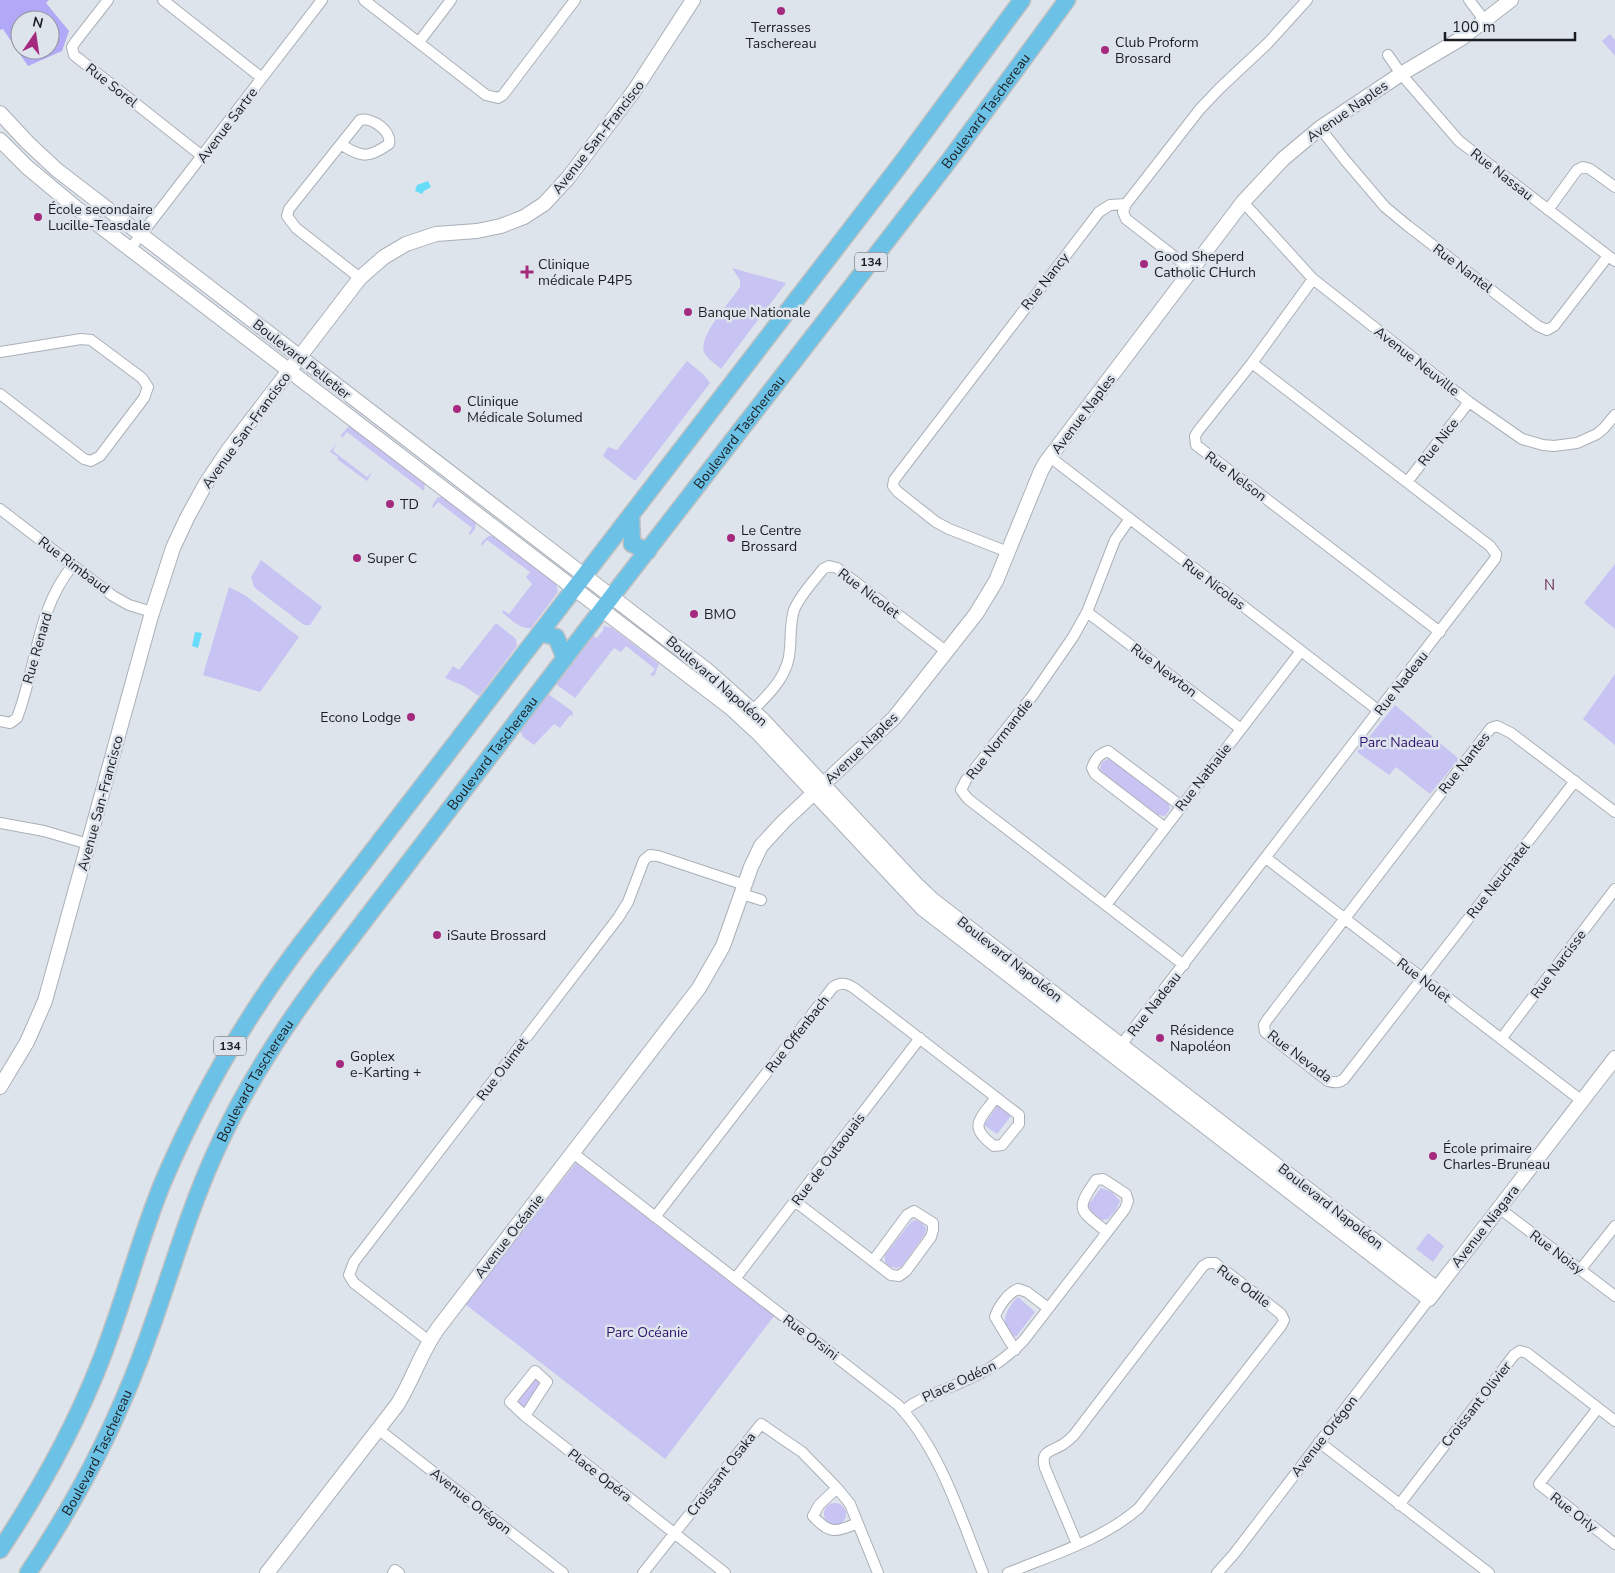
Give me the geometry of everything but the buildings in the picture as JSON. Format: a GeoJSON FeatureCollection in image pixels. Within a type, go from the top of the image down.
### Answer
{"type":"FeatureCollection","features":[{"type":"Feature","properties":{"kind":"main road","name":"134"},"geometry":{"type":"LineString","coordinates":[[0,1550],[42,1483],[84,1401],[109,1339],[163,1183],[193,1115],[226,1053],[257,1005],[294,953],[910,152],[1022,0]]}},
{"type":"Feature","properties":{"kind":"main road","name":"Boulevard Taschereau"},"geometry":{"type":"LineString","coordinates":[[28,1573],[75,1497],[114,1422],[146,1344],[183,1231],[199,1190],[227,1128],[258,1071],[284,1030],[314,986],[612,596],[948,162],[1067,0]]}},
{"type":"Feature","properties":{"kind":"main road"},"geometry":{"type":"LineString","coordinates":[[631,515],[632,544],[648,551]]}},
{"type":"Feature","properties":{"kind":"main road"},"geometry":{"type":"LineString","coordinates":[[540,633],[556,637],[565,658]]}},
{"type":"Feature","properties":{"kind":"street","name":"Rue Sorel"},"geometry":{"type":"LineString","coordinates":[[108,0],[76,41],[72,48],[74,55],[202,156]]}},
{"type":"Feature","properties":{"kind":"street"},"geometry":{"type":"LineString","coordinates":[[163,0],[262,78]]}},
{"type":"Feature","properties":{"kind":"street","name":"Avenue Sartre"},"geometry":{"type":"LineString","coordinates":[[130,249],[322,0]]}},
{"type":"Feature","properties":{"kind":"street"},"geometry":{"type":"LineString","coordinates":[[364,0],[486,95],[498,98],[575,0]]}},
{"type":"Feature","properties":{"kind":"street"},"geometry":{"type":"LineString","coordinates":[[419,42],[451,0]]}},
{"type":"Feature","properties":{"kind":"street","name":"Avenue San-Francisco"},"geometry":{"type":"LineString","coordinates":[[0,1086],[27,1042],[45,1001],[152,612],[173,548],[197,499],[229,449],[360,278],[384,257],[406,244],[436,234],[477,231],[501,226],[524,217],[544,204],[568,178],[634,91],[694,0]]}},
{"type":"Feature","properties":{"kind":"street"},"geometry":{"type":"LineString","coordinates":[[1193,270],[1126,219],[1123,212],[1126,204],[1200,109],[1268,43],[1307,0]]}},
{"type":"Feature","properties":{"kind":"street"},"geometry":{"type":"LineString","coordinates":[[1469,0],[1485,21]]}},
{"type":"Feature","properties":{"kind":"street","name":"Avenue Naples"},"geometry":{"type":"LineString","coordinates":[[819,789],[894,718],[987,597],[1008,552],[1041,471],[1050,457],[1243,202],[1283,159],[1320,128],[1402,74],[1457,41],[1511,0]]}},
{"type":"Feature","properties":{"kind":"street","name":"Avenue Naples"},"geometry":{"type":"LineString","coordinates":[[1388,55],[1402,74]]}},
{"type":"Feature","properties":{"kind":"street","name":"Rue Nassau"},"geometry":{"type":"LineString","coordinates":[[1402,74],[1459,141],[1611,258]]}},
{"type":"Feature","properties":{"kind":"street","name":"Boulevard Pelletier"},"geometry":{"type":"LineString","coordinates":[[0,113],[44,159],[612,596]]}},
{"type":"Feature","properties":{"kind":"street"},"geometry":{"type":"LineString","coordinates":[[342,145],[352,152],[366,156],[389,144],[390,138],[388,133],[371,120],[363,119],[357,122],[342,145],[289,209],[287,216],[296,228],[360,278]]}},
{"type":"Feature","properties":{"kind":"street","name":"Rue Nantel"},"geometry":{"type":"LineString","coordinates":[[1320,128],[1344,160],[1385,207],[1538,326],[1547,330],[1554,326],[1611,258]]}},
{"type":"Feature","properties":{"kind":"street","name":"Boulevard Pelletier"},"geometry":{"type":"LineString","coordinates":[[0,140],[27,167],[52,188],[130,249],[602,610]]}},
{"type":"Feature","properties":{"kind":"street"},"geometry":{"type":"LineString","coordinates":[[1548,210],[1578,170],[1583,167],[1590,169],[1615,187]]}},
{"type":"Feature","properties":{"kind":"street","name":"Avenue Neuville"},"geometry":{"type":"LineString","coordinates":[[1243,202],[1313,279],[1469,402],[1522,439],[1542,445],[1554,446],[1577,443],[1589,439],[1604,428],[1615,415]]}},
{"type":"Feature","properties":{"kind":"street","name":"Rue Nancy"},"geometry":{"type":"LineString","coordinates":[[1008,552],[936,522],[898,492],[893,486],[894,480],[1098,212],[1110,205],[1126,204]]}},
{"type":"Feature","properties":{"kind":"street","name":"Rue Nelson"},"geometry":{"type":"LineString","coordinates":[[1313,279],[1252,363],[1198,431],[1195,436],[1196,445],[1440,632]]}},
{"type":"Feature","properties":{"kind":"street"},"geometry":{"type":"LineString","coordinates":[[0,352],[80,339],[91,340],[142,378],[148,387],[144,398],[100,456],[91,461],[84,459],[0,394]]}},
{"type":"Feature","properties":{"kind":"street","name":"Rue Nadeau"},"geometry":{"type":"LineString","coordinates":[[1117,1051],[1440,632],[1495,559],[1496,554],[1490,546],[1252,363]]}},
{"type":"Feature","properties":{"kind":"street","name":"Rue Nice"},"geometry":{"type":"LineString","coordinates":[[1407,482],[1469,402]]}},
{"type":"Feature","properties":{"kind":"street"},"geometry":{"type":"LineString","coordinates":[[379,440],[390,426]]}},
{"type":"Feature","properties":{"kind":"street","name":"Rue Nicolas"},"geometry":{"type":"LineString","coordinates":[[1050,457],[1129,520],[1379,710]]}},
{"type":"Feature","properties":{"kind":"street","name":"Rue Rimbaud"},"geometry":{"type":"LineString","coordinates":[[0,509],[121,601],[152,612]]}},
{"type":"Feature","properties":{"kind":"street"},"geometry":{"type":"LineString","coordinates":[[488,524],[500,510]]}},
{"type":"Feature","properties":{"kind":"street","name":"Rue Normandie"},"geometry":{"type":"LineString","coordinates":[[1129,520],[1114,540],[1086,612],[1056,663],[961,790],[968,799],[1184,965]]}},
{"type":"Feature","properties":{"kind":"street","name":"Rue Renard"},"geometry":{"type":"LineString","coordinates":[[0,721],[10,723],[17,718],[48,607],[58,586],[73,565]]}},
{"type":"Feature","properties":{"kind":"street","name":"Rue Nicolet"},"geometry":{"type":"LineString","coordinates":[[753,710],[784,673],[790,654],[792,621],[798,603],[823,569],[829,566],[837,568],[946,652]]}},
{"type":"Feature","properties":{"kind":"street","name":"Boulevard Napoléon"},"geometry":{"type":"LineString","coordinates":[[612,596],[682,649],[753,710],[819,789]]}},
{"type":"Feature","properties":{"kind":"street","name":"Boulevard Napoléon"},"geometry":{"type":"LineString","coordinates":[[602,610],[742,718],[819,789],[933,900],[1117,1051],[1433,1294]]}},
{"type":"Feature","properties":{"kind":"street","name":"Rue Newton"},"geometry":{"type":"LineString","coordinates":[[1086,612],[1241,729]]}},
{"type":"Feature","properties":{"kind":"street"},"geometry":{"type":"LineString","coordinates":[[672,663],[682,649]]}},
{"type":"Feature","properties":{"kind":"street","name":"Rue Nathalie"},"geometry":{"type":"LineString","coordinates":[[1106,905],[1301,651]]}},
{"type":"Feature","properties":{"kind":"street","name":"Rue Nantes"},"geometry":{"type":"LineString","coordinates":[[1344,919],[1491,728],[1498,726],[1504,728],[1615,812]]}},
{"type":"Feature","properties":{"kind":"street"},"geometry":{"type":"LineString","coordinates":[[1164,827],[1095,774],[1092,768],[1094,762],[1102,753],[1108,751],[1181,806]]}},
{"type":"Feature","properties":{"kind":"street","name":"Rue Neuchatel"},"geometry":{"type":"LineString","coordinates":[[1422,978],[1575,781]]}},
{"type":"Feature","properties":{"kind":"street","name":"Avenue Océanie"},"geometry":{"type":"LineString","coordinates":[[267,1573],[403,1395],[430,1341],[700,988],[723,946],[753,862],[761,846],[774,830],[819,789]]}},
{"type":"Feature","properties":{"kind":"street"},"geometry":{"type":"LineString","coordinates":[[0,822],[44,831],[88,844]]}},
{"type":"Feature","properties":{"kind":"street","name":"Rue Ouimet"},"geometry":{"type":"LineString","coordinates":[[430,1341],[354,1283],[349,1275],[354,1262],[618,918],[628,902],[642,864],[647,857],[650,855],[658,856],[743,890]]}},
{"type":"Feature","properties":{"kind":"street","name":"Rue Nolet"},"geometry":{"type":"LineString","coordinates":[[1266,858],[1582,1101]]}},
{"type":"Feature","properties":{"kind":"street","name":"Rue Narcisse"},"geometry":{"type":"LineString","coordinates":[[1501,1039],[1615,889]]}},
{"type":"Feature","properties":{"kind":"street"},"geometry":{"type":"LineString","coordinates":[[743,890],[761,900]]}},
{"type":"Feature","properties":{"kind":"street","name":"Rue Nevada"},"geometry":{"type":"LineString","coordinates":[[1344,919],[1264,1025],[1265,1032],[1328,1081],[1334,1083],[1344,1079],[1422,978]]}},
{"type":"Feature","properties":{"kind":"street","name":"Rue Offenbach"},"geometry":{"type":"LineString","coordinates":[[655,1218],[833,987],[839,983],[847,984],[920,1038],[996,1097],[1019,1115],[1019,1124],[1002,1145],[994,1146],[982,1137],[978,1131],[978,1122],[996,1097]]}},
{"type":"Feature","properties":{"kind":"street","name":"Rue de Outaouais"},"geometry":{"type":"LineString","coordinates":[[735,1279],[796,1202],[920,1038]]}},
{"type":"Feature","properties":{"kind":"street","name":"Avenue Niagara"},"geometry":{"type":"LineString","coordinates":[[1433,1294],[1615,1058]]}},
{"type":"Feature","properties":{"kind":"street","name":"Rue Orsini"},"geometry":{"type":"LineString","coordinates":[[572,1153],[881,1391],[903,1411],[918,1428],[936,1458],[984,1573]]}},
{"type":"Feature","properties":{"kind":"street","name":"Place Odéon"},"geometry":{"type":"LineString","coordinates":[[903,1411],[929,1395],[985,1371],[1003,1361],[1024,1340],[1125,1209],[1128,1201],[1126,1194],[1103,1179],[1096,1180],[1081,1204],[1084,1213],[1107,1232]]}},
{"type":"Feature","properties":{"kind":"street"},"geometry":{"type":"LineString","coordinates":[[796,1202],[891,1276],[899,1276],[906,1270],[931,1237],[934,1230],[932,1224],[921,1214],[914,1212],[907,1215],[873,1261]]}},
{"type":"Feature","properties":{"kind":"street","name":"Rue Noisy"},"geometry":{"type":"LineString","coordinates":[[1499,1208],[1615,1296]]}},
{"type":"Feature","properties":{"kind":"street"},"geometry":{"type":"LineString","coordinates":[[1580,1270],[1615,1226]]}},
{"type":"Feature","properties":{"kind":"street","name":"Rue Odile"},"geometry":{"type":"LineString","coordinates":[[1008,1573],[1077,1544],[1119,1524],[1147,1500],[1281,1326],[1284,1320],[1276,1310],[1214,1263],[1208,1263],[1204,1266],[1074,1435],[1061,1446],[1049,1451],[1045,1455],[1043,1460],[1045,1468],[1077,1544]]}},
{"type":"Feature","properties":{"kind":"street"},"geometry":{"type":"LineString","coordinates":[[1015,1350],[996,1317],[997,1311],[1012,1291],[1018,1289],[1026,1292],[1048,1308]]}},
{"type":"Feature","properties":{"kind":"street","name":"Avenue Orégon"},"geometry":{"type":"LineString","coordinates":[[1217,1573],[1234,1554],[1433,1294]]}},
{"type":"Feature","properties":{"kind":"street","name":"Croissant Olivier"},"geometry":{"type":"LineString","coordinates":[[1399,1505],[1514,1355],[1520,1351],[1527,1354],[1615,1421]]}},
{"type":"Feature","properties":{"kind":"street","name":"Rue Orly"},"geometry":{"type":"LineString","coordinates":[[1598,1408],[1538,1484],[1615,1544]]}},
{"type":"Feature","properties":{"kind":"street","name":"Place Opéra"},"geometry":{"type":"LineString","coordinates":[[525,1416],[674,1533]]}},
{"type":"Feature","properties":{"kind":"street","name":"Croissant Osaka"},"geometry":{"type":"LineString","coordinates":[[643,1573],[760,1424],[802,1452],[850,1504],[878,1573]]}},
{"type":"Feature","properties":{"kind":"street","name":"Avenue Orégon"},"geometry":{"type":"LineString","coordinates":[[378,1429],[563,1573]]}},
{"type":"Feature","properties":{"kind":"street"},"geometry":{"type":"LineString","coordinates":[[1319,1442],[1488,1573]]}},
{"type":"Feature","properties":{"kind":"street"},"geometry":{"type":"LineString","coordinates":[[837,1488],[819,1505],[813,1516],[828,1529],[842,1530],[857,1523]]}},
{"type":"Feature","properties":{"kind":"street"},"geometry":{"type":"LineString","coordinates":[[674,1533],[725,1573]]}},
{"type":"Feature","properties":{"kind":"street"},"geometry":{"type":"LineString","coordinates":[[393,1573],[395,1570],[399,1573]]}},
{"type":"Feature","properties":{"kind":"green space"},"geometry":{"type":"Polygon","coordinates":[[[1610,34],[1615,40],[1615,56],[1602,41],[1610,34]]]}},
{"type":"Feature","properties":{"kind":"green space"},"geometry":{"type":"Polygon","coordinates":[[[732,268],[786,283],[721,369],[705,355],[703,345],[710,328],[740,287],[740,280],[732,268]]]}},
{"type":"Feature","properties":{"kind":"green space"},"geometry":{"type":"Polygon","coordinates":[[[687,361],[703,374],[710,383],[635,481],[603,456],[608,447],[617,450],[687,361]]]}},
{"type":"Feature","properties":{"kind":"green space"},"geometry":{"type":"Polygon","coordinates":[[[349,426],[352,426],[425,482],[424,491],[347,432],[342,438],[341,435],[349,426]]]}},
{"type":"Feature","properties":{"kind":"green space"},"geometry":{"type":"Polygon","coordinates":[[[336,444],[333,451],[367,477],[372,472],[367,481],[330,452],[336,444]]]}},
{"type":"Feature","properties":{"kind":"green space"},"geometry":{"type":"Polygon","coordinates":[[[443,496],[476,522],[475,529],[471,534],[468,535],[472,528],[438,502],[433,508],[432,506],[437,498],[443,496]]]}},
{"type":"Feature","properties":{"kind":"green space"},"geometry":{"type":"Polygon","coordinates":[[[492,535],[556,584],[558,592],[531,628],[519,625],[502,612],[503,610],[509,614],[532,584],[526,577],[530,572],[487,540],[482,546],[481,543],[492,535]]]}},
{"type":"Feature","properties":{"kind":"green space"},"geometry":{"type":"Polygon","coordinates":[[[261,560],[322,607],[310,625],[304,625],[254,587],[251,577],[261,560]]]}},
{"type":"Feature","properties":{"kind":"green space"},"geometry":{"type":"Polygon","coordinates":[[[1615,564],[1615,629],[1584,603],[1615,564]]]}},
{"type":"Feature","properties":{"kind":"green space"},"geometry":{"type":"Polygon","coordinates":[[[229,587],[246,596],[299,637],[260,692],[203,675],[229,587]]]}},
{"type":"Feature","properties":{"kind":"green space"},"geometry":{"type":"Polygon","coordinates":[[[496,623],[516,639],[517,646],[479,696],[464,686],[445,678],[453,666],[459,670],[496,623]]]}},
{"type":"Feature","properties":{"kind":"green space"},"geometry":{"type":"Polygon","coordinates":[[[605,626],[612,628],[659,664],[654,676],[650,675],[655,669],[626,646],[621,652],[614,648],[575,698],[557,685],[557,683],[593,636],[597,638],[605,626]]]}},
{"type":"Feature","properties":{"kind":"green space"},"geometry":{"type":"Polygon","coordinates":[[[1615,674],[1615,745],[1583,719],[1615,674]]]}},
{"type":"Feature","properties":{"kind":"green space"},"geometry":{"type":"Polygon","coordinates":[[[548,694],[572,711],[573,714],[572,716],[570,715],[560,728],[554,724],[534,745],[523,737],[520,731],[548,694]]]}},
{"type":"Feature","properties":{"kind":"green space","name":"Parc Nadeau"},"geometry":{"type":"Polygon","coordinates":[[[1395,705],[1459,759],[1430,794],[1396,767],[1389,775],[1357,752],[1395,705]]]}},
{"type":"Feature","properties":{"kind":"green space"},"geometry":{"type":"Polygon","coordinates":[[[1110,758],[1168,803],[1170,809],[1165,816],[1157,815],[1102,773],[1100,769],[1102,762],[1110,758]]]}},
{"type":"Feature","properties":{"kind":"green space"},"geometry":{"type":"Polygon","coordinates":[[[998,1105],[1011,1116],[997,1134],[984,1125],[998,1105]]]}},
{"type":"Feature","properties":{"kind":"green space","name":"Parc Océanie"},"geometry":{"type":"Polygon","coordinates":[[[576,1163],[774,1316],[665,1459],[465,1304],[576,1163]]]}},
{"type":"Feature","properties":{"kind":"green space"},"geometry":{"type":"Polygon","coordinates":[[[1101,1188],[1112,1192],[1120,1201],[1116,1210],[1108,1219],[1102,1220],[1090,1210],[1088,1205],[1101,1188]]]}},
{"type":"Feature","properties":{"kind":"green space"},"geometry":{"type":"Polygon","coordinates":[[[916,1220],[926,1228],[925,1234],[902,1266],[897,1268],[890,1267],[885,1262],[885,1255],[911,1222],[916,1220]]]}},
{"type":"Feature","properties":{"kind":"green space"},"geometry":{"type":"Polygon","coordinates":[[[1428,1233],[1444,1246],[1433,1262],[1416,1249],[1428,1233]]]}},
{"type":"Feature","properties":{"kind":"green space"},"geometry":{"type":"Polygon","coordinates":[[[1018,1297],[1035,1312],[1016,1337],[1007,1328],[1005,1317],[1010,1306],[1018,1297]]]}},
{"type":"Feature","properties":{"kind":"green space"},"geometry":{"type":"Polygon","coordinates":[[[533,1379],[538,1379],[541,1384],[525,1406],[521,1407],[518,1400],[533,1379]]]}},
{"type":"Feature","properties":{"kind":"green space"},"geometry":{"type":"Polygon","coordinates":[[[835,1503],[843,1506],[846,1514],[843,1522],[835,1525],[827,1522],[824,1514],[827,1506],[835,1503]]]}},
{"type":"Feature","properties":{"kind":"shaded area"},"geometry":{"type":"Polygon","coordinates":[[[0,0],[49,0],[46,3],[52,10],[10,10],[10,39],[3,29],[0,30],[0,0]]]}},
{"type":"Feature","properties":{"kind":"shaded area"},"geometry":{"type":"Polygon","coordinates":[[[60,20],[69,31],[60,52],[60,20]]]}},
{"type":"Feature","properties":{"kind":"shaded area"},"geometry":{"type":"Polygon","coordinates":[[[24,60],[42,60],[28,66],[24,60]]]}},
{"type":"Feature","properties":{"kind":"water"},"geometry":{"type":"Polygon","coordinates":[[[428,181],[431,187],[422,194],[415,191],[417,185],[428,181]]]}},
{"type":"Feature","properties":{"kind":"water"},"geometry":{"type":"Polygon","coordinates":[[[195,632],[202,633],[198,648],[192,646],[195,632]]]}},
{"type":"Feature","properties":{"kind":"place","name":"Terrasses Taschereau"},"geometry":{"type":"Point","coordinates":[781,11]}},
{"type":"Feature","properties":{"kind":"place","name":"Club Proform Brossard"},"geometry":{"type":"Point","coordinates":[1105,50]}},
{"type":"Feature","properties":{"kind":"place","name":"École secondaire Lucille-Teasdale"},"geometry":{"type":"Point","coordinates":[38,217]}},
{"type":"Feature","properties":{"kind":"place","name":"Good Sheperd Catholic CHurch"},"geometry":{"type":"Point","coordinates":[1144,264]}},
{"type":"Feature","properties":{"kind":"place","name":"Clinique médicale P4P5"},"geometry":{"type":"Point","coordinates":[527,272]}},
{"type":"Feature","properties":{"kind":"place","name":"Banque Nationale"},"geometry":{"type":"Point","coordinates":[688,312]}},
{"type":"Feature","properties":{"kind":"place","name":"Clinique Médicale Solumed"},"geometry":{"type":"Point","coordinates":[457,409]}},
{"type":"Feature","properties":{"kind":"place","name":"TD"},"geometry":{"type":"Point","coordinates":[390,504]}},
{"type":"Feature","properties":{"kind":"place","name":"Le Centre Brossard"},"geometry":{"type":"Point","coordinates":[731,538]}},
{"type":"Feature","properties":{"kind":"place","name":"Super C"},"geometry":{"type":"Point","coordinates":[357,558]}},
{"type":"Feature","properties":{"kind":"place","name":"BMO"},"geometry":{"type":"Point","coordinates":[694,614]}},
{"type":"Feature","properties":{"kind":"place","name":"Econo Lodge"},"geometry":{"type":"Point","coordinates":[411,717]}},
{"type":"Feature","properties":{"kind":"place","name":"iSaute Brossard"},"geometry":{"type":"Point","coordinates":[437,935]}},
{"type":"Feature","properties":{"kind":"place","name":"Résidence Napoléon"},"geometry":{"type":"Point","coordinates":[1160,1038]}},
{"type":"Feature","properties":{"kind":"place","name":"Goplex e-Karting +"},"geometry":{"type":"Point","coordinates":[340,1064]}},
{"type":"Feature","properties":{"kind":"place","name":"École primaire Charles-Bruneau"},"geometry":{"type":"Point","coordinates":[1433,1156]}},
{"type":"Feature","properties":{"kind":"district","name":"N"},"geometry":{"type":"Point","coordinates":[1550,585]}}]}
